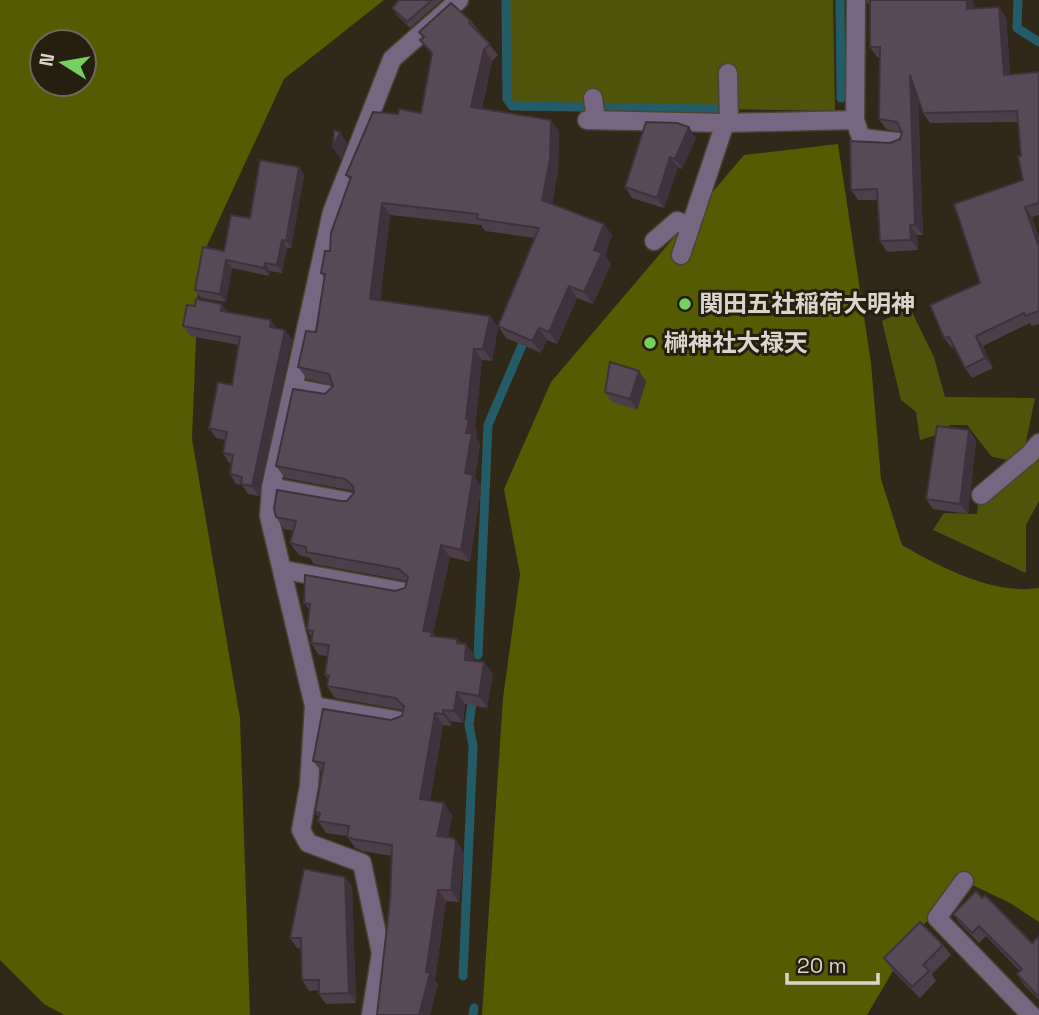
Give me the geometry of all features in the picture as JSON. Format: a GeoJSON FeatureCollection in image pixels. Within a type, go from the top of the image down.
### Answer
{"type":"FeatureCollection","features":[{"type":"Feature","properties":{"kind":"street"},"geometry":{"type":"LineString","coordinates":[[371,1015],[381,953],[362,863],[307,843],[302,830],[309,786],[314,706],[284,570],[269,516],[271,487],[332,212],[392,59],[459,0]]}},
{"type":"Feature","properties":{"kind":"street"},"geometry":{"type":"LineString","coordinates":[[856,0],[856,120],[861,138],[898,142]]}},
{"type":"Feature","properties":{"kind":"street"},"geometry":{"type":"LineString","coordinates":[[681,255],[727,123],[728,73]]}},
{"type":"Feature","properties":{"kind":"street"},"geometry":{"type":"LineString","coordinates":[[593,98],[591,120],[727,123],[856,120]]}},
{"type":"Feature","properties":{"kind":"street"},"geometry":{"type":"LineString","coordinates":[[654,241],[677,221],[690,226]]}},
{"type":"Feature","properties":{"kind":"street"},"geometry":{"type":"LineString","coordinates":[[294,388],[330,394]]}},
{"type":"Feature","properties":{"kind":"street"},"geometry":{"type":"LineString","coordinates":[[981,495],[1030,454],[1039,443]]}},
{"type":"Feature","properties":{"kind":"street"},"geometry":{"type":"LineString","coordinates":[[271,487],[351,502]]}},
{"type":"Feature","properties":{"kind":"street"},"geometry":{"type":"LineString","coordinates":[[284,570],[405,592]]}},
{"type":"Feature","properties":{"kind":"street"},"geometry":{"type":"LineString","coordinates":[[314,706],[401,721]]}},
{"type":"Feature","properties":{"kind":"street"},"geometry":{"type":"LineString","coordinates":[[964,881],[937,918],[1031,1015]]}},
{"type":"Feature","properties":{"kind":"green space"},"geometry":{"type":"Polygon","coordinates":[[[0,0],[384,0],[284,79],[199,263],[192,439],[240,718],[250,1015],[64,1015],[44,1004],[0,960],[0,0]]]}},
{"type":"Feature","properties":{"kind":"green space"},"geometry":{"type":"Polygon","coordinates":[[[509,0],[833,0],[835,111],[509,105],[509,0]]]}},
{"type":"Feature","properties":{"kind":"green space"},"geometry":{"type":"Polygon","coordinates":[[[838,144],[871,363],[881,479],[902,545],[951,571],[986,584],[1022,589],[1039,588],[1039,922],[1010,903],[964,881],[914,935],[867,1015],[482,1015],[503,698],[520,574],[504,489],[551,382],[744,155],[838,144]]]}},
{"type":"Feature","properties":{"kind":"green space"},"geometry":{"type":"Polygon","coordinates":[[[910,308],[934,357],[945,397],[1035,398],[1024,452],[1014,461],[992,457],[967,425],[950,425],[947,432],[920,440],[916,412],[901,400],[882,321],[910,308]]]}},
{"type":"Feature","properties":{"kind":"green space"},"geometry":{"type":"Polygon","coordinates":[[[1039,451],[1039,501],[1026,525],[1026,573],[933,530],[944,513],[977,514],[978,501],[1039,451]]]}},
{"type":"Feature","properties":{"kind":"building"},"geometry":{"type":"Polygon","coordinates":[[[399,0],[432,0],[407,22],[392,8],[399,0]]]}},
{"type":"Feature","properties":{"kind":"building"},"geometry":{"type":"Polygon","coordinates":[[[870,0],[967,0],[967,9],[999,7],[1004,75],[1039,72],[1039,203],[1025,207],[1039,247],[1039,311],[1025,316],[1024,313],[976,336],[985,358],[965,368],[949,337],[944,338],[930,305],[980,283],[954,204],[1023,180],[1018,156],[1021,156],[1017,111],[923,113],[910,75],[915,225],[910,225],[911,240],[880,241],[877,189],[851,190],[850,141],[890,143],[900,139],[902,132],[897,122],[879,119],[880,47],[870,47],[870,0]]]}},
{"type":"Feature","properties":{"kind":"building"},"geometry":{"type":"Polygon","coordinates":[[[451,3],[490,44],[484,49],[471,107],[551,120],[550,159],[542,200],[604,224],[594,250],[602,253],[584,292],[569,286],[549,332],[539,328],[532,341],[498,326],[539,228],[477,219],[478,214],[382,203],[370,299],[490,316],[483,349],[474,349],[466,419],[469,419],[466,433],[472,433],[465,473],[473,475],[461,550],[441,545],[423,631],[432,632],[431,636],[457,639],[457,643],[466,644],[465,660],[484,662],[479,696],[457,692],[454,711],[443,710],[443,714],[435,713],[420,799],[444,803],[437,836],[453,838],[456,841],[451,890],[438,890],[426,972],[430,973],[419,1015],[377,1015],[390,900],[392,845],[353,839],[347,837],[349,826],[318,821],[320,813],[315,812],[324,763],[313,761],[323,709],[391,720],[402,716],[404,706],[395,698],[327,686],[329,675],[325,675],[329,645],[311,643],[313,631],[307,630],[310,604],[304,603],[305,575],[395,591],[405,588],[408,577],[399,569],[306,552],[306,547],[290,543],[296,521],[276,517],[274,509],[277,490],[347,501],[354,493],[353,486],[345,479],[276,466],[293,389],[325,394],[333,386],[329,374],[298,367],[306,331],[316,332],[325,274],[321,273],[325,251],[330,251],[331,233],[351,177],[346,175],[373,112],[398,114],[399,109],[421,113],[432,53],[420,40],[424,37],[419,32],[451,3]]]}},
{"type":"Feature","properties":{"kind":"building"},"geometry":{"type":"Polygon","coordinates":[[[646,122],[677,123],[689,127],[675,159],[670,157],[657,198],[625,187],[646,122]]]}},
{"type":"Feature","properties":{"kind":"building"},"geometry":{"type":"Polygon","coordinates":[[[334,130],[340,132],[333,148],[334,130]]]}},
{"type":"Feature","properties":{"kind":"building"},"geometry":{"type":"Polygon","coordinates":[[[260,160],[299,167],[286,241],[282,240],[277,265],[265,263],[264,268],[226,260],[220,294],[195,290],[203,247],[224,251],[231,215],[250,218],[260,160]]]}},
{"type":"Feature","properties":{"kind":"building"},"geometry":{"type":"Polygon","coordinates":[[[196,299],[222,304],[221,311],[271,320],[270,327],[285,330],[252,486],[241,484],[242,477],[230,474],[233,455],[223,453],[227,432],[209,428],[218,382],[232,385],[240,337],[183,326],[187,305],[195,306],[196,299]]]}},
{"type":"Feature","properties":{"kind":"building"},"geometry":{"type":"Polygon","coordinates":[[[610,362],[639,371],[630,399],[605,392],[610,362]]]}},
{"type":"Feature","properties":{"kind":"building"},"geometry":{"type":"Polygon","coordinates":[[[937,426],[969,430],[960,504],[926,499],[937,426]]]}},
{"type":"Feature","properties":{"kind":"building"},"geometry":{"type":"Polygon","coordinates":[[[304,869],[345,877],[349,993],[319,994],[319,980],[302,980],[301,938],[290,938],[304,869]]]}},
{"type":"Feature","properties":{"kind":"building"},"geometry":{"type":"Polygon","coordinates":[[[976,891],[982,898],[985,895],[1032,943],[1039,936],[1039,997],[1017,974],[1022,969],[979,926],[972,933],[953,914],[976,891]]]}},
{"type":"Feature","properties":{"kind":"building"},"geometry":{"type":"Polygon","coordinates":[[[920,922],[943,945],[923,965],[929,971],[912,987],[884,958],[920,922]]]}},
{"type":"Feature","properties":{"kind":"waterway"},"geometry":{"type":"LineString","coordinates":[[506,0],[507,99],[512,106],[718,109]]}},
{"type":"Feature","properties":{"kind":"waterway"},"geometry":{"type":"LineString","coordinates":[[840,0],[841,98]]}},
{"type":"Feature","properties":{"kind":"waterway"},"geometry":{"type":"LineString","coordinates":[[1018,0],[1017,28],[1039,42]]}},
{"type":"Feature","properties":{"kind":"waterway"},"geometry":{"type":"LineString","coordinates":[[478,655],[488,425],[526,336]]}},
{"type":"Feature","properties":{"kind":"waterway"},"geometry":{"type":"LineString","coordinates":[[463,976],[473,746],[469,725],[473,695]]}},
{"type":"Feature","properties":{"kind":"waterway"},"geometry":{"type":"LineString","coordinates":[[473,1015],[474,1008]]}},
{"type":"Feature","properties":{"kind":"place","name":"関田五社稲荷大明神"},"geometry":{"type":"Point","coordinates":[685,304]}},
{"type":"Feature","properties":{"kind":"place","name":"榊神社大禄天"},"geometry":{"type":"Point","coordinates":[650,343]}}]}
